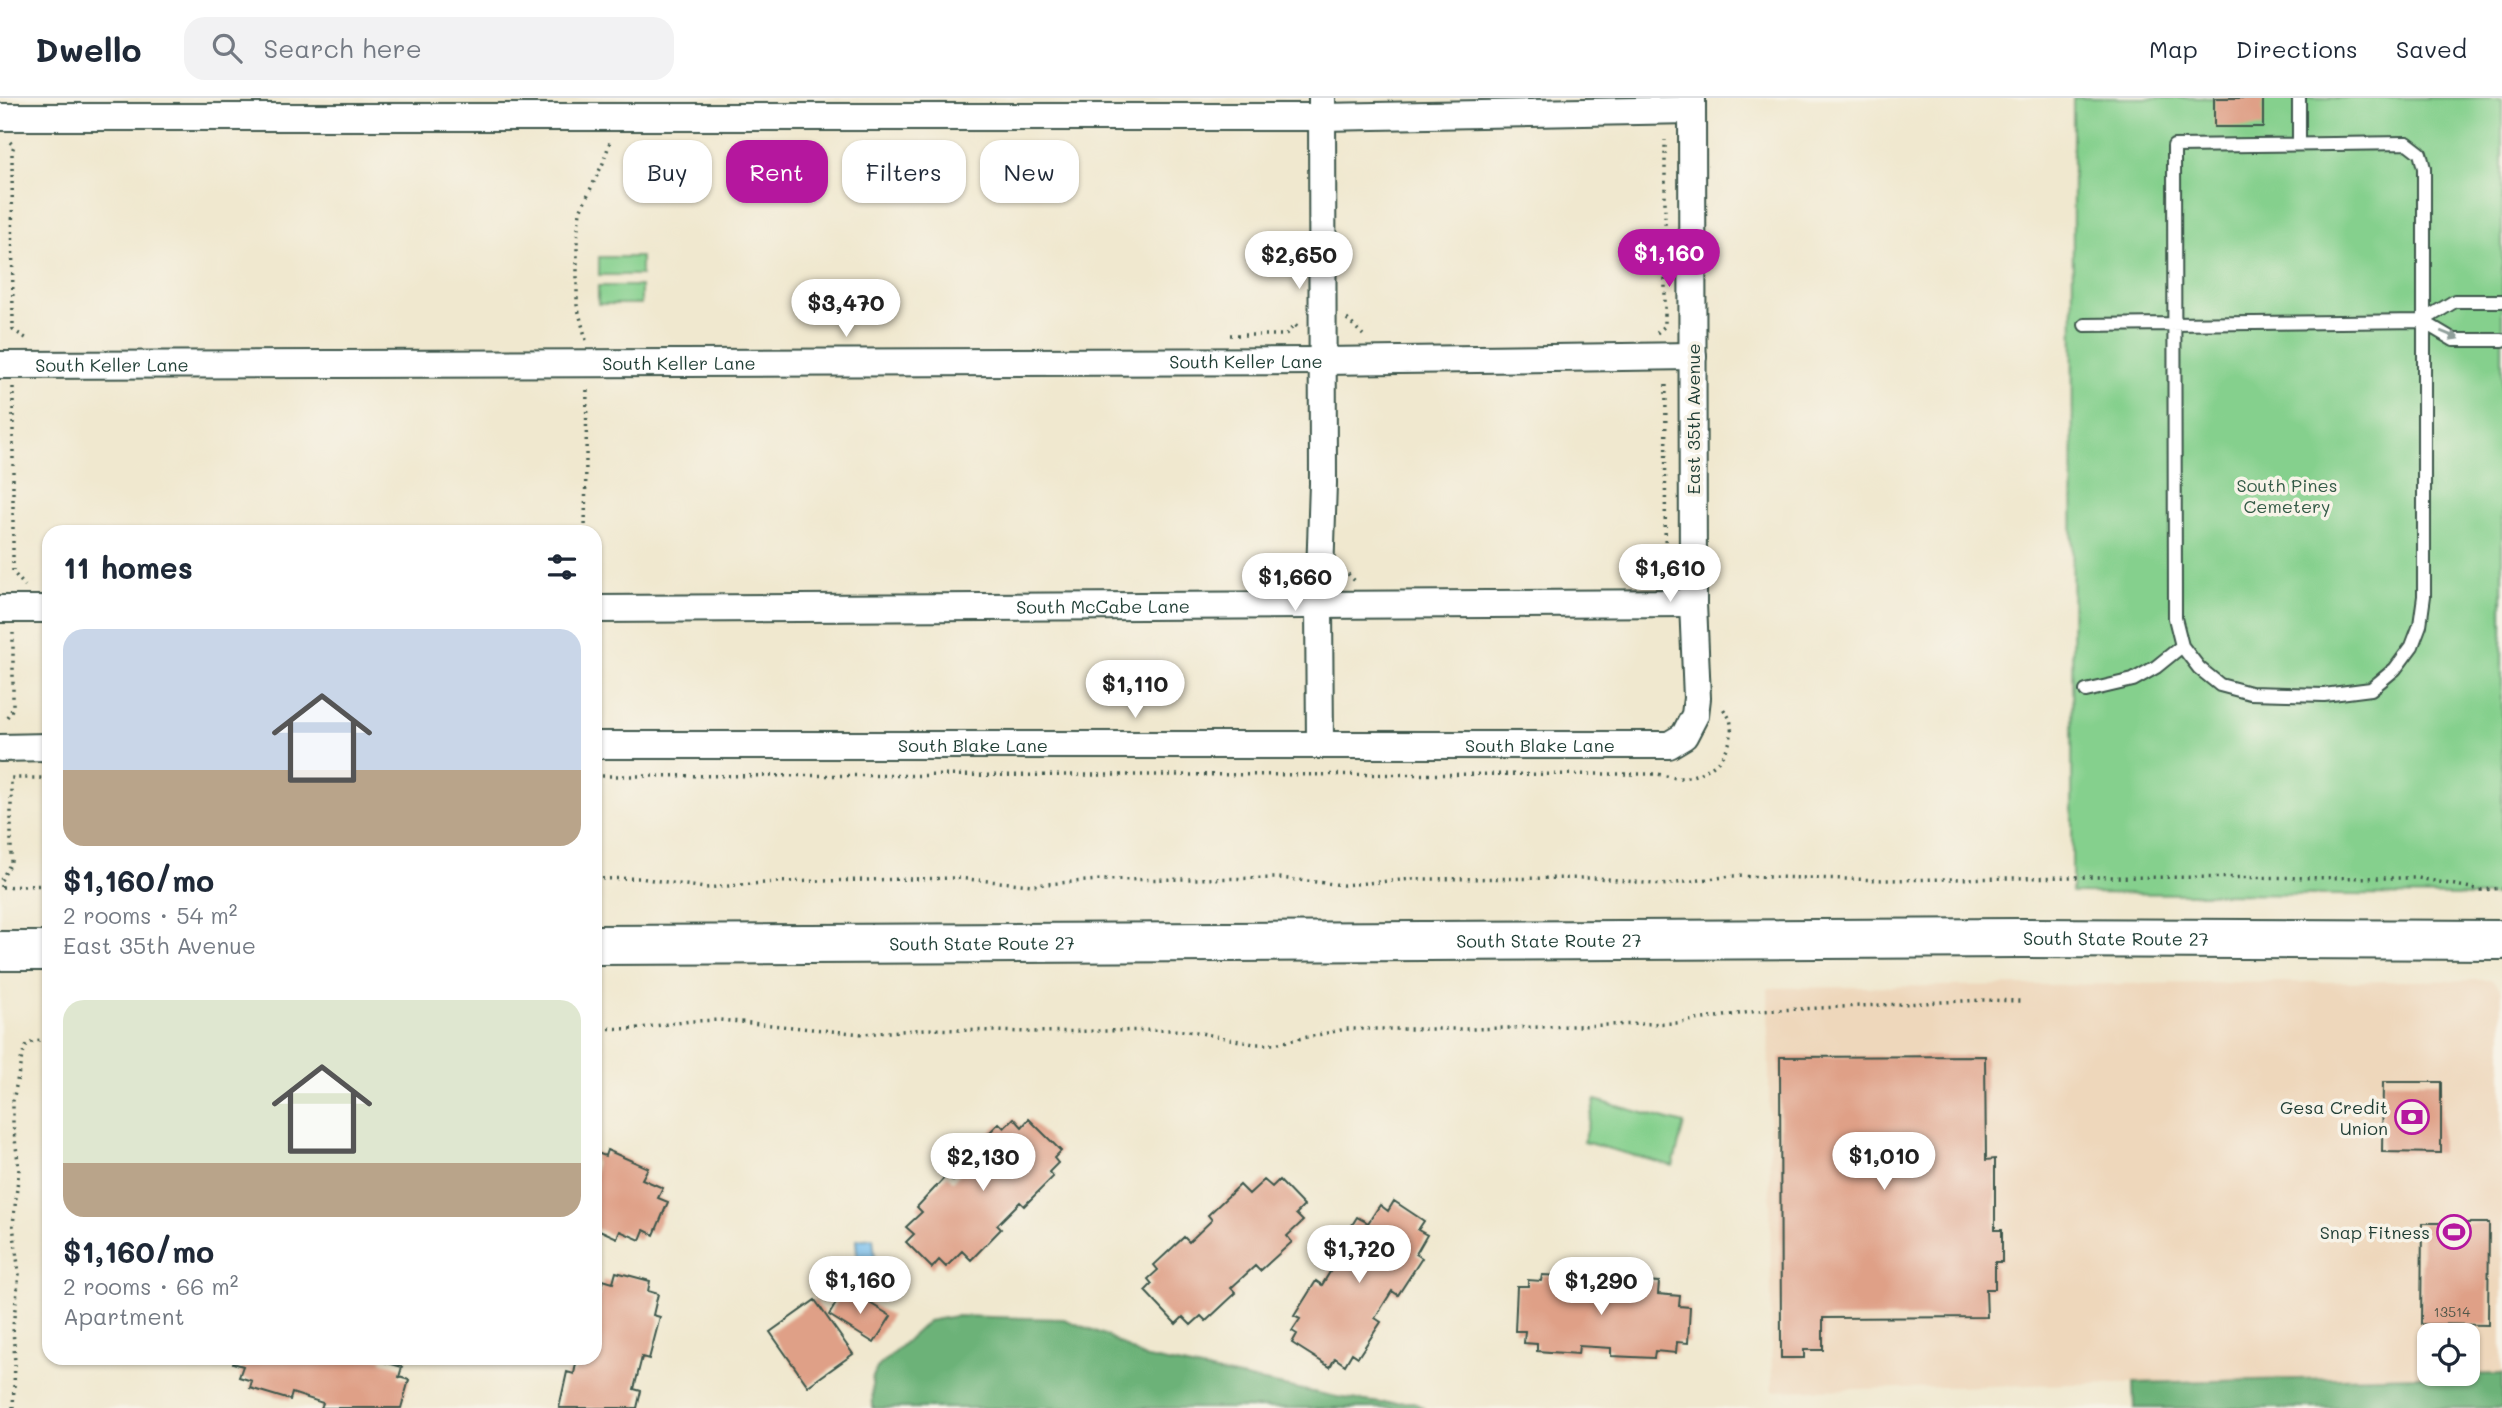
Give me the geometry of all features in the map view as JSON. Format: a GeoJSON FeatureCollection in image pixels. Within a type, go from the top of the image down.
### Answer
{"type":"FeatureCollection","features":[{"type":"Feature","properties":{"kind":"main road","name":"South State Route 27"},"geometry":{"type":"LineString","coordinates":[[602,945],[2008,938],[2502,940]]}},
{"type":"Feature","properties":{"kind":"main road"},"geometry":{"type":"LineString","coordinates":[[0,951],[42,951]]}},
{"type":"Feature","properties":{"kind":"street"},"geometry":{"type":"LineString","coordinates":[[3,128],[614,117],[1692,104]]}},
{"type":"Feature","properties":{"kind":"street","name":"East 35th Avenue"},"geometry":{"type":"LineString","coordinates":[[1684,736],[1695,715],[1697,698],[1693,604],[1692,104]]}},
{"type":"Feature","properties":{"kind":"street"},"geometry":{"type":"LineString","coordinates":[[1320,743],[1319,606],[1323,483],[1322,107]]}},
{"type":"Feature","properties":{"kind":"street","name":"South Keller Lane"},"geometry":{"type":"LineString","coordinates":[[4,373],[587,351],[1322,361],[1693,356]]}},
{"type":"Feature","properties":{"kind":"street"},"geometry":{"type":"LineString","coordinates":[[5,619],[42,599]]}},
{"type":"Feature","properties":{"kind":"street","name":"South McCabe Lane"},"geometry":{"type":"LineString","coordinates":[[602,608],[1693,604]]}},
{"type":"Feature","properties":{"kind":"street","name":"South Blake Lane"},"geometry":{"type":"LineString","coordinates":[[602,745],[1669,745],[1684,736]]}},
{"type":"Feature","properties":{"kind":"street"},"geometry":{"type":"LineString","coordinates":[[0,748],[42,747]]}},
{"type":"Feature","properties":{"kind":"lane"},"geometry":{"type":"LineString","coordinates":[[2299,98],[2299,145]]}},
{"type":"Feature","properties":{"kind":"lane"},"geometry":{"type":"LineString","coordinates":[[2407,143],[2420,153],[2424,167],[2424,596],[2420,625],[2412,646],[2395,669],[2371,689],[2324,695],[2250,693],[2220,685],[2199,668],[2182,646],[2175,618],[2174,146],[2299,145],[2407,143]]}},
{"type":"Feature","properties":{"kind":"lane"},"geometry":{"type":"LineString","coordinates":[[2085,325],[2422,321],[2455,301],[2502,301]]}},
{"type":"Feature","properties":{"kind":"lane"},"geometry":{"type":"LineString","coordinates":[[2422,321],[2454,340],[2502,340]]}},
{"type":"Feature","properties":{"kind":"lane"},"geometry":{"type":"LineString","coordinates":[[2086,691],[2133,680],[2156,667],[2182,646]]}},
{"type":"Feature","properties":{"kind":"path"},"geometry":{"type":"LineString","coordinates":[[584,525],[587,351],[577,305],[577,240],[580,212],[603,163],[614,117]]}},
{"type":"Feature","properties":{"kind":"path"},"geometry":{"type":"LineString","coordinates":[[3,128],[14,146],[13,330],[26,340],[39,340]]}},
{"type":"Feature","properties":{"kind":"path"},"geometry":{"type":"LineString","coordinates":[[1656,335],[1665,326],[1665,140]]}},
{"type":"Feature","properties":{"kind":"path"},"geometry":{"type":"LineString","coordinates":[[1342,314],[1361,335],[1374,335]]}},
{"type":"Feature","properties":{"kind":"path"},"geometry":{"type":"LineString","coordinates":[[1229,335],[1285,335],[1295,325],[1301,331]]}},
{"type":"Feature","properties":{"kind":"path"},"geometry":{"type":"LineString","coordinates":[[573,340],[587,351]]}},
{"type":"Feature","properties":{"kind":"path"},"geometry":{"type":"LineString","coordinates":[[4,373],[13,388],[13,572],[25,586],[42,597]]}},
{"type":"Feature","properties":{"kind":"path"},"geometry":{"type":"LineString","coordinates":[[1657,581],[1665,573],[1665,382],[1671,377]]}},
{"type":"Feature","properties":{"kind":"path"},"geometry":{"type":"LineString","coordinates":[[1340,567],[1357,583]]}},
{"type":"Feature","properties":{"kind":"path"},"geometry":{"type":"LineString","coordinates":[[5,619],[15,634],[13,708],[7,717]]}},
{"type":"Feature","properties":{"kind":"path"},"geometry":{"type":"LineString","coordinates":[[602,776],[1657,774],[1678,778],[1700,774],[1717,764],[1729,744],[1730,719],[1718,696]]}},
{"type":"Feature","properties":{"kind":"path"},"geometry":{"type":"LineString","coordinates":[[42,778],[11,778],[10,863],[1,880],[1,888],[42,885]]}},
{"type":"Feature","properties":{"kind":"path"},"geometry":{"type":"LineString","coordinates":[[602,879],[640,878],[705,888],[776,882],[956,878],[1032,886],[1100,880],[1279,878],[1343,886],[1413,879],[1598,878],[1662,885],[1732,877],[1885,880],[2076,877],[2418,878],[2482,890],[2502,888]]}},
{"type":"Feature","properties":{"kind":"path"},"geometry":{"type":"LineString","coordinates":[[602,1028],[720,1020],[863,1034],[926,1029],[1027,1032],[1174,1030],[1254,1044],[1274,1044],[1346,1029],[1472,1030],[1676,1023],[1758,1011],[1984,1000],[2021,1001]]}},
{"type":"Feature","properties":{"kind":"path"},"geometry":{"type":"LineString","coordinates":[[13,1408],[13,1326],[19,1274],[13,1225],[19,1169],[13,1101],[22,1056],[27,1045],[42,1040]]}},
{"type":"Feature","properties":{"kind":"shaded area"},"geometry":{"type":"Polygon","coordinates":[[[2492,980],[2502,990],[2502,1374],[2480,1375],[2480,1323],[2417,1323],[2417,1376],[1772,1391],[1768,988],[2492,980]]]}},
{"type":"Feature","properties":{"kind":"green space","name":"South Pines Cemetery"},"geometry":{"type":"Polygon","coordinates":[[[2073,98],[2502,98],[2502,894],[2072,893],[2073,98]]]}},
{"type":"Feature","properties":{"kind":"green space"},"geometry":{"type":"Polygon","coordinates":[[[599,257],[641,257],[641,275],[599,275],[599,257]]]}},
{"type":"Feature","properties":{"kind":"green space"},"geometry":{"type":"Polygon","coordinates":[[[598,286],[641,286],[641,304],[598,304],[598,286]]]}},
{"type":"Feature","properties":{"kind":"green space"},"geometry":{"type":"Polygon","coordinates":[[[1595,1100],[1684,1124],[1673,1166],[1584,1142],[1595,1100]]]}},
{"type":"Feature","properties":{"kind":"green space"},"geometry":{"type":"Polygon","coordinates":[[[955,1316],[1064,1319],[1107,1336],[1143,1357],[1337,1397],[1381,1403],[1414,1402],[1423,1408],[873,1408],[872,1379],[877,1368],[928,1321],[955,1316]]]}},
{"type":"Feature","properties":{"kind":"green space"},"geometry":{"type":"Polygon","coordinates":[[[2502,1374],[2502,1408],[2134,1408],[2133,1383],[2417,1376],[2417,1386],[2480,1386],[2480,1375],[2502,1374]]]}},
{"type":"Feature","properties":{"kind":"water"},"geometry":{"type":"Polygon","coordinates":[[[873,1238],[877,1277],[859,1279],[856,1240],[873,1238]]]}},
{"type":"Feature","properties":{"kind":"building"},"geometry":{"type":"Polygon","coordinates":[[[2214,98],[2263,98],[2263,127],[2214,127],[2214,98]]]}},
{"type":"Feature","properties":{"kind":"building"},"geometry":{"type":"Polygon","coordinates":[[[1985,1056],[1986,1160],[1995,1159],[1995,1230],[2002,1230],[2002,1262],[1995,1262],[1995,1289],[1986,1289],[1987,1317],[1823,1318],[1823,1350],[1804,1350],[1804,1358],[1781,1358],[1780,1057],[1985,1056]]]}},
{"type":"Feature","properties":{"kind":"building","name":"Gesa Credit Union"},"geometry":{"type":"Polygon","coordinates":[[[2383,1082],[2441,1082],[2441,1153],[2382,1152],[2383,1082]]]}},
{"type":"Feature","properties":{"kind":"building"},"geometry":{"type":"Polygon","coordinates":[[[1014,1118],[1022,1127],[1029,1119],[1061,1151],[1054,1158],[1058,1163],[1049,1172],[1053,1177],[1024,1206],[1020,1202],[997,1225],[1001,1229],[971,1260],[962,1251],[946,1267],[939,1260],[932,1268],[906,1242],[914,1234],[906,1227],[922,1212],[917,1207],[947,1175],[953,1181],[975,1157],[970,1152],[999,1123],[1004,1128],[1014,1118]]]}},
{"type":"Feature","properties":{"kind":"building"},"geometry":{"type":"Polygon","coordinates":[[[607,1150],[648,1168],[642,1179],[663,1188],[658,1198],[668,1202],[654,1235],[644,1230],[640,1240],[620,1231],[617,1238],[602,1231],[602,1155],[605,1156],[607,1150]]]}},
{"type":"Feature","properties":{"kind":"building"},"geometry":{"type":"Polygon","coordinates":[[[1264,1180],[1272,1187],[1279,1180],[1304,1206],[1296,1214],[1303,1221],[1287,1236],[1292,1242],[1260,1271],[1255,1266],[1231,1288],[1236,1293],[1206,1321],[1201,1316],[1191,1325],[1183,1317],[1176,1324],[1145,1291],[1152,1284],[1148,1279],[1158,1270],[1154,1265],[1184,1237],[1189,1242],[1212,1220],[1208,1215],[1240,1185],[1249,1194],[1264,1180]]]}},
{"type":"Feature","properties":{"kind":"building"},"geometry":{"type":"Polygon","coordinates":[[[1394,1201],[1424,1221],[1418,1230],[1427,1235],[1416,1254],[1422,1258],[1398,1295],[1392,1291],[1375,1318],[1381,1322],[1358,1357],[1352,1353],[1345,1365],[1335,1358],[1330,1367],[1292,1343],[1297,1334],[1292,1331],[1300,1319],[1294,1316],[1316,1281],[1322,1285],[1339,1257],[1334,1254],[1357,1217],[1368,1223],[1380,1205],[1388,1211],[1394,1201]]]}},
{"type":"Feature","properties":{"kind":"building"},"geometry":{"type":"Polygon","coordinates":[[[2422,1223],[2489,1223],[2488,1325],[2421,1323],[2422,1223]]]}},
{"type":"Feature","properties":{"kind":"building"},"geometry":{"type":"Polygon","coordinates":[[[616,1272],[650,1281],[648,1291],[658,1294],[653,1315],[660,1317],[649,1359],[642,1357],[634,1389],[641,1391],[637,1408],[559,1408],[567,1372],[574,1374],[576,1365],[602,1365],[602,1284],[603,1280],[613,1283],[616,1272]]]}},
{"type":"Feature","properties":{"kind":"building"},"geometry":{"type":"Polygon","coordinates":[[[1542,1275],[1583,1277],[1583,1284],[1615,1286],[1615,1279],[1659,1282],[1658,1294],[1680,1296],[1679,1306],[1690,1307],[1688,1343],[1677,1342],[1676,1353],[1655,1351],[1654,1358],[1611,1356],[1611,1348],[1579,1346],[1578,1354],[1537,1351],[1537,1344],[1524,1343],[1525,1331],[1515,1331],[1517,1286],[1528,1286],[1528,1280],[1541,1281],[1542,1275]]]}},
{"type":"Feature","properties":{"kind":"building"},"geometry":{"type":"Polygon","coordinates":[[[845,1288],[891,1316],[874,1343],[829,1315],[845,1288]]]}},
{"type":"Feature","properties":{"kind":"building"},"geometry":{"type":"Polygon","coordinates":[[[815,1300],[853,1354],[808,1386],[770,1332],[815,1300]]]}},
{"type":"Feature","properties":{"kind":"building"},"geometry":{"type":"Polygon","coordinates":[[[240,1365],[395,1365],[402,1367],[399,1377],[409,1380],[401,1408],[321,1408],[323,1403],[292,1393],[290,1400],[250,1388],[252,1381],[239,1377],[243,1366],[240,1365]]]}},
{"type":"Feature","properties":{"kind":"place","name":"Gesa Credit Union"},"geometry":{"type":"Point","coordinates":[2412,1117]}},
{"type":"Feature","properties":{"kind":"place","name":"Snap Fitness"},"geometry":{"type":"Point","coordinates":[2454,1232]}}]}
